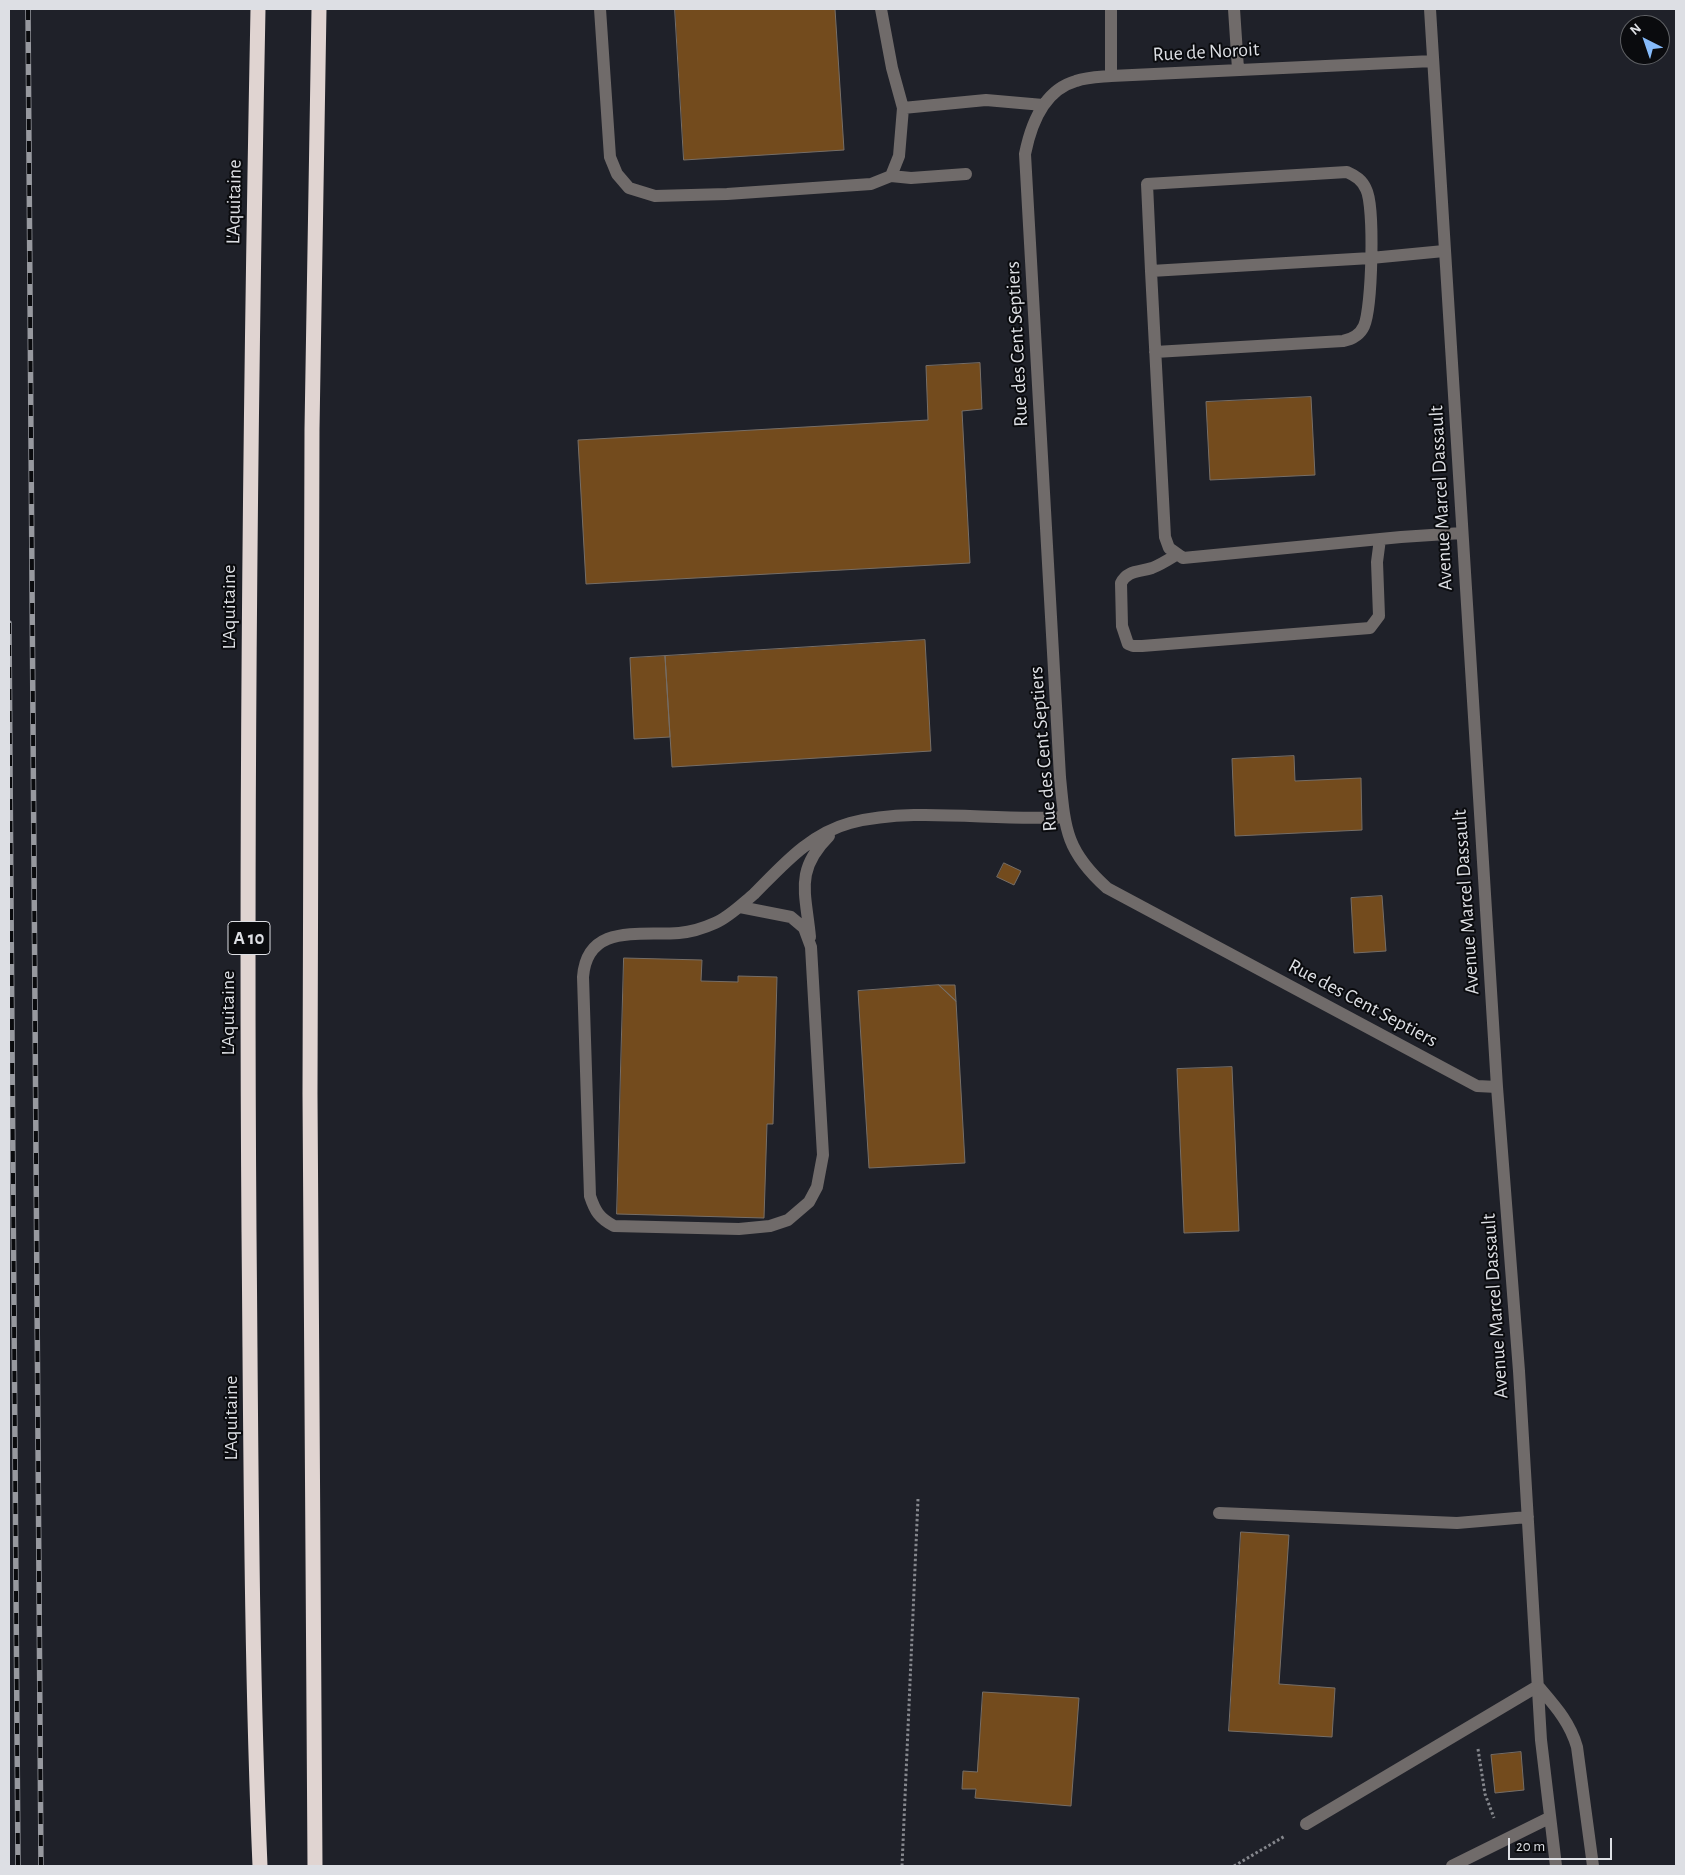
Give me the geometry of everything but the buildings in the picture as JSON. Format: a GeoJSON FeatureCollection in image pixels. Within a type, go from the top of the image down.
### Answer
{"type":"FeatureCollection","features":[{"type":"Feature","properties":{"kind":"highway","name":"L'Aquitaine"},"geometry":{"type":"LineString","coordinates":[[258,9],[250,437],[248,1108],[254,1740],[260,1866]]}},
{"type":"Feature","properties":{"kind":"highway"},"geometry":{"type":"LineString","coordinates":[[315,1866],[310,1074],[312,430],[319,9]]}},
{"type":"Feature","properties":{"kind":"street"},"geometry":{"type":"LineString","coordinates":[[600,9],[610,157],[617,174],[629,188],[655,196],[727,194],[871,184],[892,176],[911,178],[966,174]]}},
{"type":"Feature","properties":{"kind":"street"},"geometry":{"type":"LineString","coordinates":[[881,9],[892,68],[903,108],[900,156],[892,176]]}},
{"type":"Feature","properties":{"kind":"street"},"geometry":{"type":"LineString","coordinates":[[1111,9],[1111,76]]}},
{"type":"Feature","properties":{"kind":"street"},"geometry":{"type":"LineString","coordinates":[[1234,9],[1238,69]]}},
{"type":"Feature","properties":{"kind":"street","name":"Avenue Marcel Dassault"},"geometry":{"type":"LineString","coordinates":[[1430,9],[1497,1086],[1528,1517],[1541,1740],[1556,1866]]}},
{"type":"Feature","properties":{"kind":"street","name":"Rue de Noroit"},"geometry":{"type":"LineString","coordinates":[[1024,154],[1030,129],[1043,105],[1059,89],[1076,81],[1111,76],[1433,61]]}},
{"type":"Feature","properties":{"kind":"street"},"geometry":{"type":"LineString","coordinates":[[903,108],[986,100],[1043,105]]}},
{"type":"Feature","properties":{"kind":"street","name":"Rue des Cent Septiers"},"geometry":{"type":"LineString","coordinates":[[1024,154],[1059,768],[1064,816],[1069,838],[1077,856],[1090,873],[1108,888],[1477,1086],[1497,1086]]}},
{"type":"Feature","properties":{"kind":"street"},"geometry":{"type":"LineString","coordinates":[[1155,352],[1344,342],[1352,339],[1364,325],[1368,310],[1372,258],[1368,191],[1356,176],[1347,172],[1147,184],[1155,352],[1165,537],[1169,548],[1176,555],[1183,558],[1462,533]]}},
{"type":"Feature","properties":{"kind":"street"},"geometry":{"type":"LineString","coordinates":[[1151,271],[1372,258],[1444,251]]}},
{"type":"Feature","properties":{"kind":"street"},"geometry":{"type":"LineString","coordinates":[[1176,555],[1150,569],[1129,573],[1123,577],[1121,583],[1122,626],[1128,644],[1142,646],[1370,628],[1379,616],[1377,562],[1380,539]]}},
{"type":"Feature","properties":{"kind":"street"},"geometry":{"type":"LineString","coordinates":[[836,829],[818,846],[808,862],[804,879],[823,1155],[817,1187],[809,1202],[788,1220],[770,1226],[738,1229],[614,1226],[608,1223],[595,1212],[590,1196],[584,962],[596,946],[613,936],[680,933],[716,923],[740,907],[804,846],[836,829],[849,823],[888,818],[973,816],[1031,819],[1064,816]]}},
{"type":"Feature","properties":{"kind":"street"},"geometry":{"type":"LineString","coordinates":[[740,907],[791,917],[804,928],[810,947]]}},
{"type":"Feature","properties":{"kind":"street"},"geometry":{"type":"LineString","coordinates":[[1219,1513],[1457,1523],[1528,1517]]}},
{"type":"Feature","properties":{"kind":"street"},"geometry":{"type":"LineString","coordinates":[[1306,1824],[1538,1686],[1564,1717],[1573,1732],[1578,1747],[1593,1866]]}},
{"type":"Feature","properties":{"kind":"street"},"geometry":{"type":"LineString","coordinates":[[1452,1866],[1549,1818]]}},
{"type":"Feature","properties":{"kind":"path"},"geometry":{"type":"LineString","coordinates":[[902,1866],[918,1499]]}},
{"type":"Feature","properties":{"kind":"path"},"geometry":{"type":"LineString","coordinates":[[1477,1722],[1478,1761],[1485,1794],[1495,1821]]}},
{"type":"Feature","properties":{"kind":"path"},"geometry":{"type":"LineString","coordinates":[[1234,1866],[1306,1824]]}},
{"type":"Feature","properties":{"kind":"railway"},"geometry":{"type":"LineString","coordinates":[[28,9],[41,1866]]}},
{"type":"Feature","properties":{"kind":"railway"},"geometry":{"type":"LineString","coordinates":[[9,623],[18,1866]]}}]}
